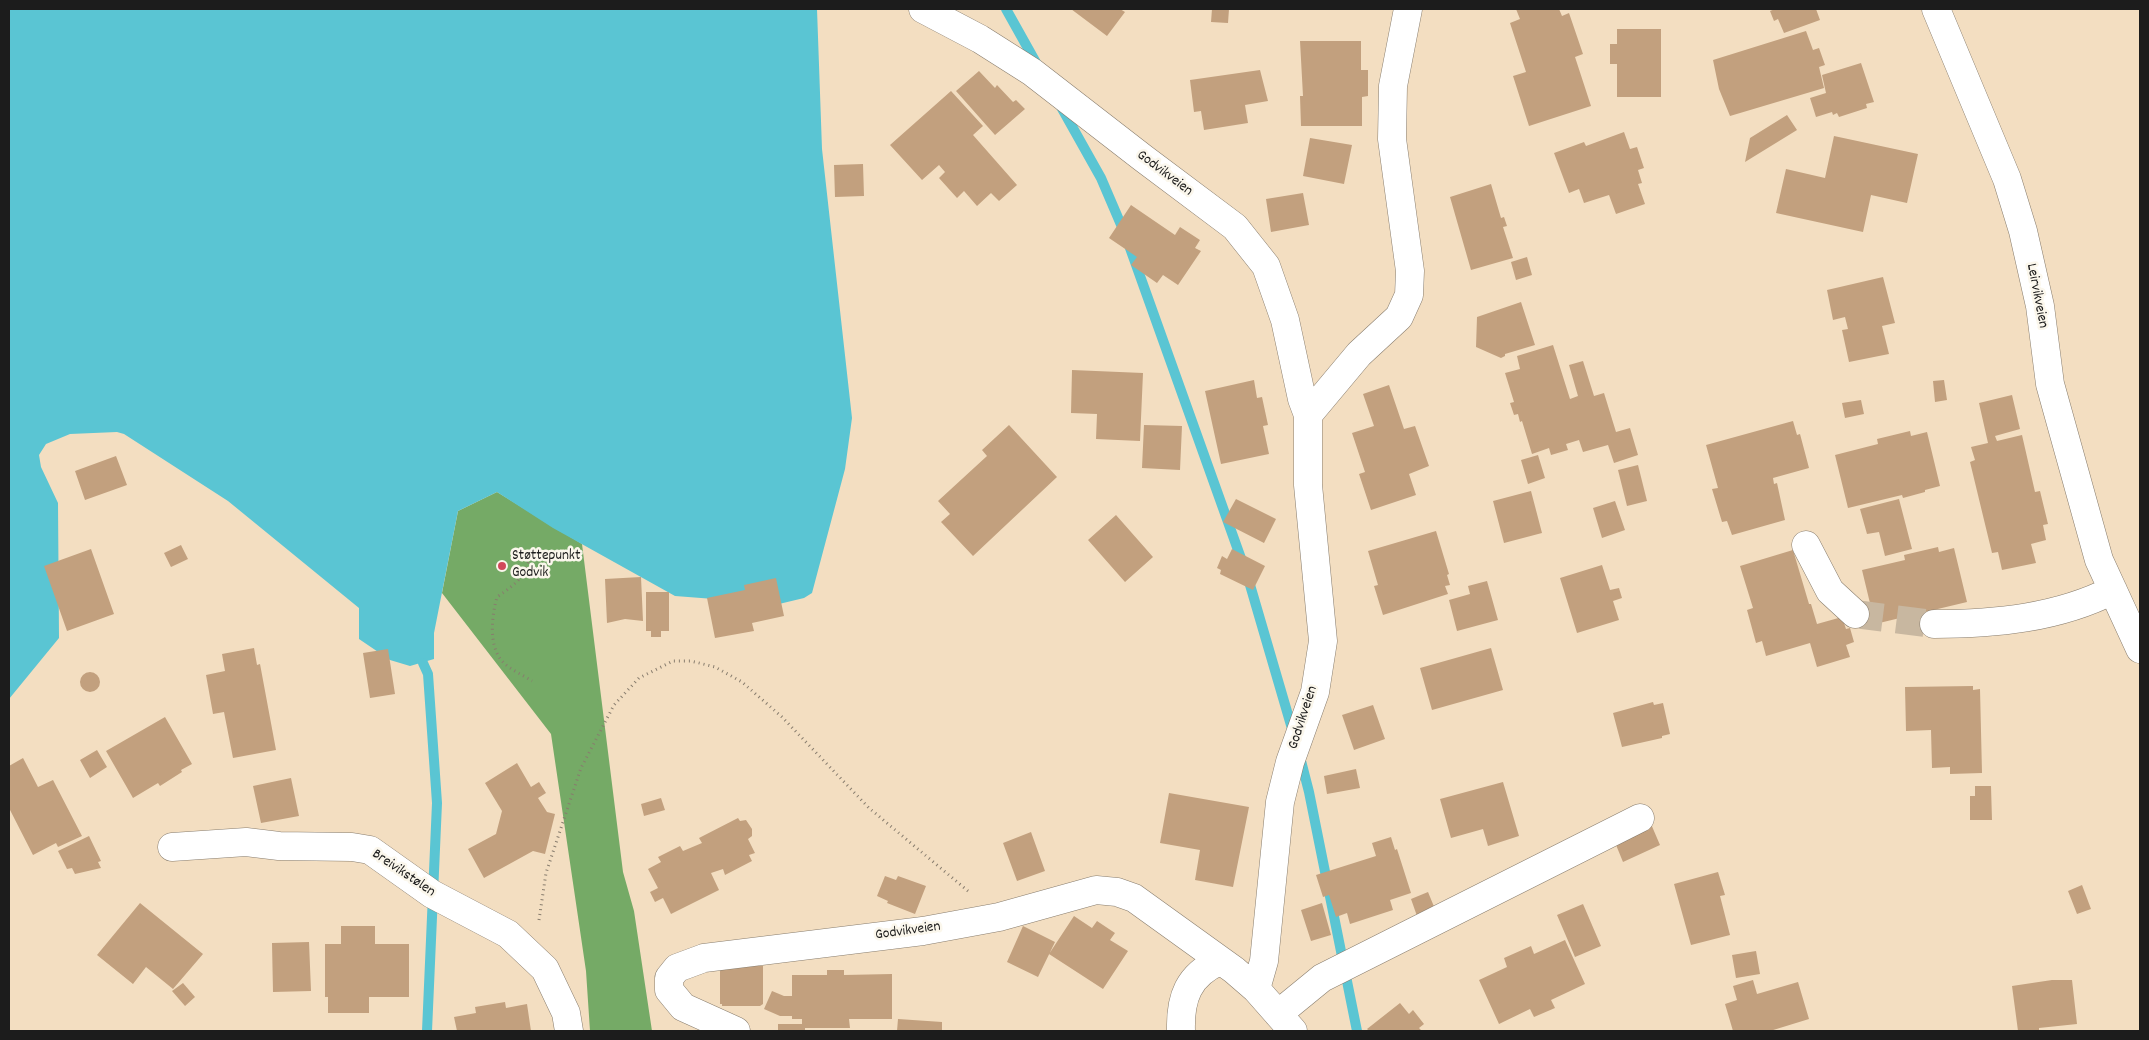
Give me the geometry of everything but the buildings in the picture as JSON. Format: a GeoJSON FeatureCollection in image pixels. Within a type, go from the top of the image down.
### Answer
{"type":"FeatureCollection","features":[{"type":"Feature","properties":{"kind":"street","name":"Godvikveien"},"geometry":{"type":"LineString","coordinates":[[923,9],[980,39],[1032,72],[1235,227],[1266,266],[1285,320],[1302,399],[1308,415],[1308,485],[1323,641],[1315,692],[1290,762],[1280,802],[1264,961],[1256,990]]}},
{"type":"Feature","properties":{"kind":"street"},"geometry":{"type":"LineString","coordinates":[[1308,415],[1359,354],[1399,317],[1409,295],[1410,271],[1392,139],[1393,86],[1408,9]]}},
{"type":"Feature","properties":{"kind":"street","name":"Leirvikveien"},"geometry":{"type":"LineString","coordinates":[[1936,9],[2007,179],[2024,231],[2040,306],[2050,384],[2099,560],[2140,649]]}},
{"type":"Feature","properties":{"kind":"street"},"geometry":{"type":"LineString","coordinates":[[1806,545],[1830,591],[1855,614]]}},
{"type":"Feature","properties":{"kind":"street"},"geometry":{"type":"LineString","coordinates":[[1934,624],[1969,624],[2016,619],[2054,612],[2097,598],[2113,590]]}},
{"type":"Feature","properties":{"kind":"street","name":"Godvikveien"},"geometry":{"type":"LineString","coordinates":[[736,1031],[683,1007],[670,990],[669,978],[677,968],[704,958],[923,931],[999,917],[1096,890],[1118,892],[1134,898],[1234,970],[1256,990],[1286,1023],[1322,978],[1640,818]]}},
{"type":"Feature","properties":{"kind":"street","name":"Breivikstølen"},"geometry":{"type":"LineString","coordinates":[[172,847],[246,842],[279,846],[352,847],[370,850],[432,894],[508,934],[545,969],[566,1012],[569,1031]]}},
{"type":"Feature","properties":{"kind":"street"},"geometry":{"type":"LineString","coordinates":[[1181,1031],[1180,1011],[1188,988],[1204,968],[1220,961]]}},
{"type":"Feature","properties":{"kind":"path"},"geometry":{"type":"LineString","coordinates":[[532,553],[525,573],[514,585],[497,597],[492,615],[495,648],[502,661],[532,681]]}},
{"type":"Feature","properties":{"kind":"path"},"geometry":{"type":"LineString","coordinates":[[534,959],[546,873],[580,768],[614,705],[639,678],[673,661],[691,661],[715,667],[742,682],[782,717],[869,808],[999,917]]}},
{"type":"Feature","properties":{"kind":"green space"},"geometry":{"type":"Polygon","coordinates":[[[497,492],[582,544],[623,872],[634,911],[652,1031],[590,1031],[586,971],[551,734],[442,593],[458,511],[497,492]]]}},
{"type":"Feature","properties":{"kind":"water"},"geometry":{"type":"Polygon","coordinates":[[[9,9],[817,9],[822,149],[852,418],[845,469],[812,593],[804,598],[779,604],[675,596],[553,528],[497,492],[458,511],[434,633],[434,659],[410,666],[390,660],[359,639],[359,608],[228,501],[124,434],[117,432],[70,434],[46,444],[39,455],[41,467],[58,503],[59,638],[9,699],[9,9]]]}},
{"type":"Feature","properties":{"kind":"waterway"},"geometry":{"type":"LineString","coordinates":[[1006,9],[1039,68]]}},
{"type":"Feature","properties":{"kind":"waterway"},"geometry":{"type":"LineString","coordinates":[[1060,105],[1101,178],[1125,234],[1243,564]]}},
{"type":"Feature","properties":{"kind":"waterway"},"geometry":{"type":"LineString","coordinates":[[1248,578],[1293,732]]}},
{"type":"Feature","properties":{"kind":"waterway"},"geometry":{"type":"LineString","coordinates":[[423,663],[428,674],[437,803],[427,1031]]}},
{"type":"Feature","properties":{"kind":"waterway"},"geometry":{"type":"LineString","coordinates":[[1299,753],[1309,792],[1357,1031]]}},
{"type":"Feature","properties":{"kind":"tunnel"},"geometry":{"type":"LineString","coordinates":[[1855,614],[1934,624]]}},
{"type":"Feature","properties":{"kind":"place","name":"Støttepunkt Godvik"},"geometry":{"type":"Point","coordinates":[502,566]}}]}
